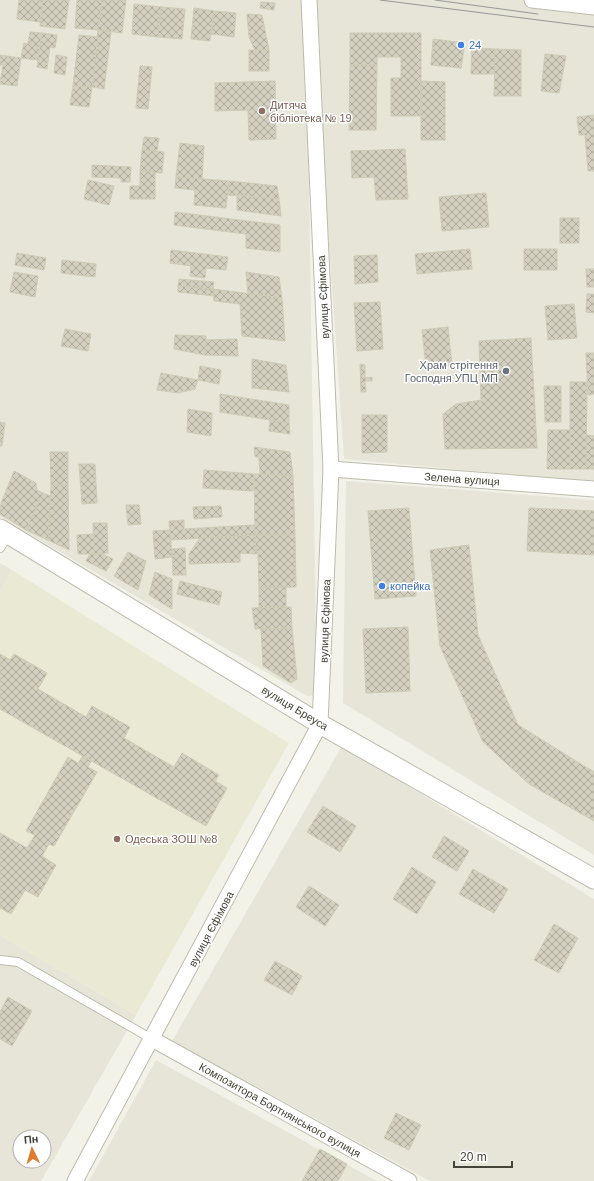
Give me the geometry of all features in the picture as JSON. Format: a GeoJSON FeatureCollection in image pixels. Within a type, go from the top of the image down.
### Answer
{"type":"FeatureCollection","features":[{"type":"Feature","properties":{"kind":"street","name":"вулиця Єфімова"},"geometry":{"type":"LineString","coordinates":[[75,1181],[320,724],[331,469],[309,0]]}},
{"type":"Feature","properties":{"kind":"street"},"geometry":{"type":"LineString","coordinates":[[532,0],[594,7]]}},
{"type":"Feature","properties":{"kind":"street","name":"Зелена вулиця"},"geometry":{"type":"LineString","coordinates":[[331,469],[594,489]]}},
{"type":"Feature","properties":{"kind":"street","name":"вулиця Бреуса"},"geometry":{"type":"LineString","coordinates":[[3,537],[320,724],[594,880]]}},
{"type":"Feature","properties":{"kind":"street","name":"Композитора Бортнянського вулиця"},"geometry":{"type":"LineString","coordinates":[[152,1039],[409,1181]]}},
{"type":"Feature","properties":{"kind":"lane"},"geometry":{"type":"LineString","coordinates":[[0,960],[18,962],[152,1039]]}},
{"type":"Feature","properties":{"kind":"shaded area"},"geometry":{"type":"Polygon","coordinates":[[[0,0],[306,0],[317,695],[307,696],[0,517],[0,0]]]}},
{"type":"Feature","properties":{"kind":"shaded area"},"geometry":{"type":"Polygon","coordinates":[[[312,0],[533,0],[594,7],[594,482],[344,459],[312,0]]]}},
{"type":"Feature","properties":{"kind":"shaded area"},"geometry":{"type":"Polygon","coordinates":[[[346,481],[594,500],[594,855],[343,703],[346,481]]]}},
{"type":"Feature","properties":{"kind":"shaded area"},"geometry":{"type":"Polygon","coordinates":[[[0,563],[12,570],[0,592],[0,563]]]}},
{"type":"Feature","properties":{"kind":"shaded area","name":"Одеська ЗОШ №8"},"geometry":{"type":"Polygon","coordinates":[[[12,570],[289,743],[136,1015],[0,935],[0,592],[12,570]]]}},
{"type":"Feature","properties":{"kind":"shaded area"},"geometry":{"type":"Polygon","coordinates":[[[342,746],[594,899],[594,1181],[430,1181],[172,1041],[342,746]]]}},
{"type":"Feature","properties":{"kind":"shaded area"},"geometry":{"type":"Polygon","coordinates":[[[0,935],[136,1015],[52,1162],[52,1129],[12,1129],[12,1169],[48,1169],[41,1181],[0,1181],[0,935]]]}},
{"type":"Feature","properties":{"kind":"shaded area"},"geometry":{"type":"Polygon","coordinates":[[[156,1060],[377,1181],[89,1181],[156,1060]]]}},
{"type":"Feature","properties":{"kind":"building"},"geometry":{"type":"Polygon","coordinates":[[[19,0],[43,0],[40,22],[17,19],[19,0]]]}},
{"type":"Feature","properties":{"kind":"building"},"geometry":{"type":"Polygon","coordinates":[[[43,0],[69,0],[65,29],[40,26],[43,0]]]}},
{"type":"Feature","properties":{"kind":"building"},"geometry":{"type":"Polygon","coordinates":[[[77,0],[102,0],[98,30],[75,28],[77,0]]]}},
{"type":"Feature","properties":{"kind":"building"},"geometry":{"type":"Polygon","coordinates":[[[102,0],[126,0],[122,33],[98,30],[102,0]]]}},
{"type":"Feature","properties":{"kind":"building"},"geometry":{"type":"Polygon","coordinates":[[[261,2],[275,3],[274,10],[260,8],[261,2]]]}},
{"type":"Feature","properties":{"kind":"building"},"geometry":{"type":"Polygon","coordinates":[[[134,4],[161,7],[158,37],[132,34],[134,4]]]}},
{"type":"Feature","properties":{"kind":"building"},"geometry":{"type":"Polygon","coordinates":[[[161,7],[185,9],[182,39],[158,37],[161,7]]]}},
{"type":"Feature","properties":{"kind":"building"},"geometry":{"type":"Polygon","coordinates":[[[194,8],[214,11],[210,41],[191,39],[194,8]]]}},
{"type":"Feature","properties":{"kind":"building"},"geometry":{"type":"Polygon","coordinates":[[[214,11],[236,13],[234,37],[211,34],[214,11]]]}},
{"type":"Feature","properties":{"kind":"building"},"geometry":{"type":"Polygon","coordinates":[[[247,14],[262,15],[269,50],[255,50],[249,37],[247,14]]]}},
{"type":"Feature","properties":{"kind":"building"},"geometry":{"type":"Polygon","coordinates":[[[98,30],[111,32],[104,89],[92,87],[98,30]]]}},
{"type":"Feature","properties":{"kind":"building"},"geometry":{"type":"Polygon","coordinates":[[[30,32],[42,33],[38,60],[21,58],[24,43],[28,44],[30,32]]]}},
{"type":"Feature","properties":{"kind":"building"},"geometry":{"type":"Polygon","coordinates":[[[42,33],[57,35],[55,48],[50,47],[47,69],[37,67],[42,33]]]}},
{"type":"Feature","properties":{"kind":"building"},"geometry":{"type":"Polygon","coordinates":[[[350,33],[421,33],[421,116],[391,116],[391,78],[401,78],[401,57],[377,57],[377,65],[350,65],[350,33]]]}},
{"type":"Feature","properties":{"kind":"building"},"geometry":{"type":"Polygon","coordinates":[[[79,35],[98,37],[92,87],[73,86],[79,35]]]}},
{"type":"Feature","properties":{"kind":"building"},"geometry":{"type":"Polygon","coordinates":[[[433,39],[465,43],[461,68],[431,65],[433,39]]]}},
{"type":"Feature","properties":{"kind":"building"},"geometry":{"type":"Polygon","coordinates":[[[472,48],[495,49],[494,74],[471,74],[472,48]]]}},
{"type":"Feature","properties":{"kind":"building"},"geometry":{"type":"Polygon","coordinates":[[[495,49],[521,50],[521,96],[494,96],[495,49]]]}},
{"type":"Feature","properties":{"kind":"building"},"geometry":{"type":"Polygon","coordinates":[[[249,50],[269,50],[269,71],[249,71],[249,50]]]}},
{"type":"Feature","properties":{"kind":"building"},"geometry":{"type":"Polygon","coordinates":[[[545,54],[566,56],[559,93],[541,91],[545,54]]]}},
{"type":"Feature","properties":{"kind":"building"},"geometry":{"type":"Polygon","coordinates":[[[0,55],[21,58],[17,86],[0,84],[3,65],[0,65],[0,55]]]}},
{"type":"Feature","properties":{"kind":"building"},"geometry":{"type":"Polygon","coordinates":[[[56,55],[67,57],[65,75],[54,73],[56,55]]]}},
{"type":"Feature","properties":{"kind":"building"},"geometry":{"type":"Polygon","coordinates":[[[350,65],[377,65],[376,130],[349,130],[350,65]]]}},
{"type":"Feature","properties":{"kind":"building"},"geometry":{"type":"Polygon","coordinates":[[[140,66],[152,67],[148,109],[136,108],[140,66]]]}},
{"type":"Feature","properties":{"kind":"building","name":"Дитяча бібліотека № 19"},"geometry":{"type":"Polygon","coordinates":[[[275,81],[276,139],[249,140],[248,110],[215,111],[215,83],[275,81]]]}},
{"type":"Feature","properties":{"kind":"building"},"geometry":{"type":"Polygon","coordinates":[[[421,81],[445,82],[445,140],[421,140],[421,81]]]}},
{"type":"Feature","properties":{"kind":"building"},"geometry":{"type":"Polygon","coordinates":[[[73,86],[92,87],[89,107],[70,105],[73,86]]]}},
{"type":"Feature","properties":{"kind":"building"},"geometry":{"type":"Polygon","coordinates":[[[594,115],[594,171],[588,171],[585,135],[579,135],[577,117],[594,115]]]}},
{"type":"Feature","properties":{"kind":"building"},"geometry":{"type":"Polygon","coordinates":[[[144,137],[159,138],[157,151],[142,150],[144,137]]]}},
{"type":"Feature","properties":{"kind":"building"},"geometry":{"type":"Polygon","coordinates":[[[180,143],[204,146],[202,179],[176,177],[180,143]]]}},
{"type":"Feature","properties":{"kind":"building"},"geometry":{"type":"Polygon","coordinates":[[[405,149],[408,199],[376,200],[374,177],[352,178],[351,151],[405,149]]]}},
{"type":"Feature","properties":{"kind":"building"},"geometry":{"type":"Polygon","coordinates":[[[142,150],[164,152],[162,173],[140,171],[142,150]]]}},
{"type":"Feature","properties":{"kind":"building"},"geometry":{"type":"Polygon","coordinates":[[[92,165],[131,167],[130,182],[121,182],[121,178],[92,177],[92,165]]]}},
{"type":"Feature","properties":{"kind":"building"},"geometry":{"type":"Polygon","coordinates":[[[140,171],[155,172],[155,199],[130,199],[130,186],[140,186],[140,171]]]}},
{"type":"Feature","properties":{"kind":"building"},"geometry":{"type":"Polygon","coordinates":[[[176,177],[229,181],[226,208],[194,205],[195,190],[175,188],[176,177]]]}},
{"type":"Feature","properties":{"kind":"building"},"geometry":{"type":"Polygon","coordinates":[[[88,180],[114,186],[109,205],[84,199],[88,180]]]}},
{"type":"Feature","properties":{"kind":"building"},"geometry":{"type":"Polygon","coordinates":[[[229,181],[277,186],[279,199],[228,195],[229,181]]]}},
{"type":"Feature","properties":{"kind":"building"},"geometry":{"type":"Polygon","coordinates":[[[486,193],[489,227],[442,231],[439,197],[486,193]]]}},
{"type":"Feature","properties":{"kind":"building"},"geometry":{"type":"Polygon","coordinates":[[[237,195],[279,199],[281,216],[237,210],[237,195]]]}},
{"type":"Feature","properties":{"kind":"building"},"geometry":{"type":"Polygon","coordinates":[[[175,212],[280,225],[280,252],[246,248],[246,234],[174,225],[175,212]]]}},
{"type":"Feature","properties":{"kind":"building"},"geometry":{"type":"Polygon","coordinates":[[[560,218],[579,218],[579,243],[560,243],[560,218]]]}},
{"type":"Feature","properties":{"kind":"building"},"geometry":{"type":"Polygon","coordinates":[[[470,249],[472,269],[417,274],[415,254],[470,249]]]}},
{"type":"Feature","properties":{"kind":"building"},"geometry":{"type":"Polygon","coordinates":[[[524,249],[557,249],[557,270],[524,270],[524,249]]]}},
{"type":"Feature","properties":{"kind":"building"},"geometry":{"type":"Polygon","coordinates":[[[171,250],[228,257],[226,270],[206,268],[205,278],[190,276],[191,266],[170,263],[171,250]]]}},
{"type":"Feature","properties":{"kind":"building"},"geometry":{"type":"Polygon","coordinates":[[[17,253],[46,258],[44,270],[15,265],[17,253]]]}},
{"type":"Feature","properties":{"kind":"building"},"geometry":{"type":"Polygon","coordinates":[[[377,255],[378,282],[355,284],[354,256],[377,255]]]}},
{"type":"Feature","properties":{"kind":"building"},"geometry":{"type":"Polygon","coordinates":[[[62,260],[96,264],[95,277],[61,273],[62,260]]]}},
{"type":"Feature","properties":{"kind":"building"},"geometry":{"type":"Polygon","coordinates":[[[586,269],[594,269],[594,287],[587,287],[586,269]]]}},
{"type":"Feature","properties":{"kind":"building"},"geometry":{"type":"Polygon","coordinates":[[[14,272],[38,276],[35,297],[10,292],[14,272]]]}},
{"type":"Feature","properties":{"kind":"building"},"geometry":{"type":"Polygon","coordinates":[[[246,272],[279,277],[282,298],[248,294],[246,272]]]}},
{"type":"Feature","properties":{"kind":"building"},"geometry":{"type":"Polygon","coordinates":[[[179,279],[214,282],[213,289],[178,286],[179,279]]]}},
{"type":"Feature","properties":{"kind":"building"},"geometry":{"type":"Polygon","coordinates":[[[178,286],[213,289],[214,296],[178,292],[178,286]]]}},
{"type":"Feature","properties":{"kind":"building"},"geometry":{"type":"Polygon","coordinates":[[[213,289],[282,298],[285,341],[242,336],[240,304],[214,301],[213,289]]]}},
{"type":"Feature","properties":{"kind":"building"},"geometry":{"type":"Polygon","coordinates":[[[587,294],[594,294],[594,313],[586,312],[587,294]]]}},
{"type":"Feature","properties":{"kind":"building"},"geometry":{"type":"Polygon","coordinates":[[[380,302],[383,349],[357,351],[354,303],[380,302]]]}},
{"type":"Feature","properties":{"kind":"building"},"geometry":{"type":"Polygon","coordinates":[[[574,304],[577,338],[548,340],[545,306],[574,304]]]}},
{"type":"Feature","properties":{"kind":"building"},"geometry":{"type":"Polygon","coordinates":[[[448,327],[452,365],[426,367],[422,330],[448,327]]]}},
{"type":"Feature","properties":{"kind":"building"},"geometry":{"type":"Polygon","coordinates":[[[65,329],[91,334],[88,351],[61,346],[65,329]]]}},
{"type":"Feature","properties":{"kind":"building"},"geometry":{"type":"Polygon","coordinates":[[[175,335],[206,336],[205,355],[174,349],[175,335]]]}},
{"type":"Feature","properties":{"kind":"building","name":"Храм стрітення Господня УПЦ МП"},"geometry":{"type":"Polygon","coordinates":[[[531,338],[537,448],[445,449],[443,414],[456,404],[481,400],[479,341],[531,338]]]}},
{"type":"Feature","properties":{"kind":"building"},"geometry":{"type":"Polygon","coordinates":[[[237,339],[238,356],[205,355],[205,340],[237,339]]]}},
{"type":"Feature","properties":{"kind":"building"},"geometry":{"type":"Polygon","coordinates":[[[586,353],[594,353],[594,394],[588,395],[586,353]]]}},
{"type":"Feature","properties":{"kind":"building"},"geometry":{"type":"Polygon","coordinates":[[[252,359],[286,365],[289,392],[252,388],[252,359]]]}},
{"type":"Feature","properties":{"kind":"building"},"geometry":{"type":"Polygon","coordinates":[[[360,364],[365,365],[365,378],[372,377],[372,381],[365,381],[366,392],[361,392],[360,364]]]}},
{"type":"Feature","properties":{"kind":"building"},"geometry":{"type":"Polygon","coordinates":[[[200,366],[221,370],[219,384],[198,380],[200,366]]]}},
{"type":"Feature","properties":{"kind":"building"},"geometry":{"type":"Polygon","coordinates":[[[161,373],[198,380],[195,389],[178,393],[157,390],[161,373]]]}},
{"type":"Feature","properties":{"kind":"building"},"geometry":{"type":"Polygon","coordinates":[[[570,382],[587,382],[586,469],[570,469],[570,382]]]}},
{"type":"Feature","properties":{"kind":"building"},"geometry":{"type":"Polygon","coordinates":[[[544,386],[561,386],[561,422],[545,422],[544,386]]]}},
{"type":"Feature","properties":{"kind":"building"},"geometry":{"type":"Polygon","coordinates":[[[220,394],[289,405],[289,423],[220,412],[220,394]]]}},
{"type":"Feature","properties":{"kind":"building"},"geometry":{"type":"Polygon","coordinates":[[[188,409],[212,413],[211,436],[187,432],[188,409]]]}},
{"type":"Feature","properties":{"kind":"building"},"geometry":{"type":"Polygon","coordinates":[[[362,415],[387,415],[387,452],[362,453],[362,415]]]}},
{"type":"Feature","properties":{"kind":"building"},"geometry":{"type":"Polygon","coordinates":[[[270,420],[289,423],[290,434],[269,431],[270,420]]]}},
{"type":"Feature","properties":{"kind":"building"},"geometry":{"type":"Polygon","coordinates":[[[0,422],[5,423],[2,446],[0,446],[0,422]]]}},
{"type":"Feature","properties":{"kind":"building"},"geometry":{"type":"Polygon","coordinates":[[[548,430],[570,430],[570,469],[547,469],[548,430]]]}},
{"type":"Feature","properties":{"kind":"building"},"geometry":{"type":"Polygon","coordinates":[[[587,435],[594,436],[594,469],[586,469],[587,435]]]}},
{"type":"Feature","properties":{"kind":"building"},"geometry":{"type":"Polygon","coordinates":[[[254,447],[290,452],[293,476],[260,474],[259,458],[255,456],[254,447]]]}},
{"type":"Feature","properties":{"kind":"building"},"geometry":{"type":"Polygon","coordinates":[[[50,452],[68,452],[68,485],[51,485],[50,452]]]}},
{"type":"Feature","properties":{"kind":"building"},"geometry":{"type":"Polygon","coordinates":[[[79,464],[95,464],[97,503],[82,504],[79,464]]]}},
{"type":"Feature","properties":{"kind":"building"},"geometry":{"type":"Polygon","coordinates":[[[204,470],[254,474],[253,491],[203,488],[204,470]]]}},
{"type":"Feature","properties":{"kind":"building"},"geometry":{"type":"Polygon","coordinates":[[[14,471],[36,483],[37,490],[43,493],[26,530],[0,514],[0,506],[14,471]]]}},
{"type":"Feature","properties":{"kind":"building"},"geometry":{"type":"Polygon","coordinates":[[[254,474],[293,476],[295,535],[255,535],[254,474]]]}},
{"type":"Feature","properties":{"kind":"building"},"geometry":{"type":"Polygon","coordinates":[[[51,485],[68,485],[69,550],[48,540],[51,485]]]}},
{"type":"Feature","properties":{"kind":"building"},"geometry":{"type":"Polygon","coordinates":[[[43,493],[50,496],[48,540],[26,530],[43,493]]]}},
{"type":"Feature","properties":{"kind":"building"},"geometry":{"type":"Polygon","coordinates":[[[126,505],[139,505],[141,524],[128,525],[126,505]]]}},
{"type":"Feature","properties":{"kind":"building"},"geometry":{"type":"Polygon","coordinates":[[[221,506],[222,517],[194,519],[193,507],[221,506]]]}},
{"type":"Feature","properties":{"kind":"building"},"geometry":{"type":"Polygon","coordinates":[[[409,508],[416,596],[375,599],[368,511],[409,508]]]}},
{"type":"Feature","properties":{"kind":"building"},"geometry":{"type":"Polygon","coordinates":[[[529,508],[594,511],[594,555],[527,551],[529,508]]]}},
{"type":"Feature","properties":{"kind":"building"},"geometry":{"type":"Polygon","coordinates":[[[184,520],[184,529],[254,525],[255,535],[170,540],[169,521],[184,520]]]}},
{"type":"Feature","properties":{"kind":"building"},"geometry":{"type":"Polygon","coordinates":[[[93,523],[107,523],[108,553],[94,554],[93,523]]]}},
{"type":"Feature","properties":{"kind":"building"},"geometry":{"type":"Polygon","coordinates":[[[170,530],[172,557],[155,559],[153,531],[170,530]]]}},
{"type":"Feature","properties":{"kind":"building"},"geometry":{"type":"Polygon","coordinates":[[[94,534],[94,554],[78,554],[77,535],[94,534]]]}},
{"type":"Feature","properties":{"kind":"building"},"geometry":{"type":"Polygon","coordinates":[[[255,535],[295,535],[296,587],[259,588],[258,553],[256,554],[255,535]]]}},
{"type":"Feature","properties":{"kind":"building"},"geometry":{"type":"Polygon","coordinates":[[[255,535],[256,554],[240,553],[240,562],[189,564],[189,554],[200,538],[255,535]]]}},
{"type":"Feature","properties":{"kind":"building"},"geometry":{"type":"Polygon","coordinates":[[[469,545],[478,635],[518,725],[594,772],[594,821],[529,784],[483,742],[440,646],[430,550],[469,545]]]}},
{"type":"Feature","properties":{"kind":"building"},"geometry":{"type":"Polygon","coordinates":[[[185,548],[186,575],[173,575],[172,549],[185,548]]]}},
{"type":"Feature","properties":{"kind":"building"},"geometry":{"type":"Polygon","coordinates":[[[128,552],[146,561],[138,590],[114,576],[128,552]]]}},
{"type":"Feature","properties":{"kind":"building"},"geometry":{"type":"Polygon","coordinates":[[[90,554],[102,554],[113,559],[106,571],[86,561],[90,554]]]}},
{"type":"Feature","properties":{"kind":"building"},"geometry":{"type":"Polygon","coordinates":[[[155,572],[172,579],[172,609],[149,595],[155,572]]]}},
{"type":"Feature","properties":{"kind":"building"},"geometry":{"type":"Polygon","coordinates":[[[180,581],[222,592],[219,605],[177,594],[180,581]]]}},
{"type":"Feature","properties":{"kind":"building"},"geometry":{"type":"Polygon","coordinates":[[[286,587],[286,607],[259,608],[259,588],[286,587]]]}},
{"type":"Feature","properties":{"kind":"building"},"geometry":{"type":"Polygon","coordinates":[[[291,607],[292,628],[255,629],[252,608],[291,607]]]}},
{"type":"Feature","properties":{"kind":"building"},"geometry":{"type":"Polygon","coordinates":[[[408,627],[410,691],[366,693],[363,629],[408,627]]]}},
{"type":"Feature","properties":{"kind":"building"},"geometry":{"type":"Polygon","coordinates":[[[292,628],[297,679],[291,683],[263,666],[261,629],[292,628]]]}},
{"type":"Feature","properties":{"kind":"building"},"geometry":{"type":"Polygon","coordinates":[[[0,654],[10,660],[14,654],[47,673],[38,689],[86,717],[92,706],[130,727],[124,738],[174,767],[182,753],[219,775],[215,781],[227,788],[206,826],[0,709],[0,654]]]}},
{"type":"Feature","properties":{"kind":"building"},"geometry":{"type":"Polygon","coordinates":[[[83,756],[91,761],[88,767],[97,772],[54,846],[49,844],[42,856],[56,865],[38,897],[25,890],[11,914],[0,908],[0,833],[27,848],[35,835],[26,831],[68,757],[78,763],[83,756]]]}},
{"type":"Feature","properties":{"kind":"building"},"geometry":{"type":"Polygon","coordinates":[[[323,806],[356,826],[340,852],[307,832],[323,806]]]}},
{"type":"Feature","properties":{"kind":"building"},"geometry":{"type":"Polygon","coordinates":[[[444,836],[469,851],[457,871],[432,857],[444,836]]]}},
{"type":"Feature","properties":{"kind":"building"},"geometry":{"type":"Polygon","coordinates":[[[412,867],[436,882],[417,914],[393,899],[412,867]]]}},
{"type":"Feature","properties":{"kind":"building"},"geometry":{"type":"Polygon","coordinates":[[[473,869],[508,889],[494,913],[459,894],[473,869]]]}},
{"type":"Feature","properties":{"kind":"building"},"geometry":{"type":"Polygon","coordinates":[[[309,886],[339,905],[325,926],[296,907],[309,886]]]}},
{"type":"Feature","properties":{"kind":"building"},"geometry":{"type":"Polygon","coordinates":[[[554,924],[578,938],[559,973],[534,960],[554,924]]]}},
{"type":"Feature","properties":{"kind":"building"},"geometry":{"type":"Polygon","coordinates":[[[275,961],[302,976],[292,995],[264,980],[275,961]]]}},
{"type":"Feature","properties":{"kind":"building"},"geometry":{"type":"Polygon","coordinates":[[[8,997],[32,1011],[12,1046],[0,1039],[0,1012],[8,997]]]}},
{"type":"Feature","properties":{"kind":"building"},"geometry":{"type":"Polygon","coordinates":[[[396,1113],[421,1125],[409,1150],[384,1138],[396,1113]]]}},
{"type":"Feature","properties":{"kind":"building"},"geometry":{"type":"Polygon","coordinates":[[[320,1149],[347,1164],[338,1181],[302,1181],[320,1149]]]}},
{"type":"Feature","properties":{"kind":"tram line"},"geometry":{"type":"LineString","coordinates":[[380,0],[594,27]]}},
{"type":"Feature","properties":{"kind":"tram line"},"geometry":{"type":"LineString","coordinates":[[435,0],[538,14]]}},
{"type":"Feature","properties":{"kind":"place","name":"24"},"geometry":{"type":"Point","coordinates":[461,45]}},
{"type":"Feature","properties":{"kind":"place","name":"Дитяча бібліотека № 19"},"geometry":{"type":"Point","coordinates":[262,111]}},
{"type":"Feature","properties":{"kind":"place","name":"Храм стрітення Господня УПЦ МП"},"geometry":{"type":"Point","coordinates":[506,371]}},
{"type":"Feature","properties":{"kind":"place","name":"копейка"},"geometry":{"type":"Point","coordinates":[382,586]}},
{"type":"Feature","properties":{"kind":"place","name":"Одеська ЗОШ №8"},"geometry":{"type":"Point","coordinates":[117,839]}}]}
